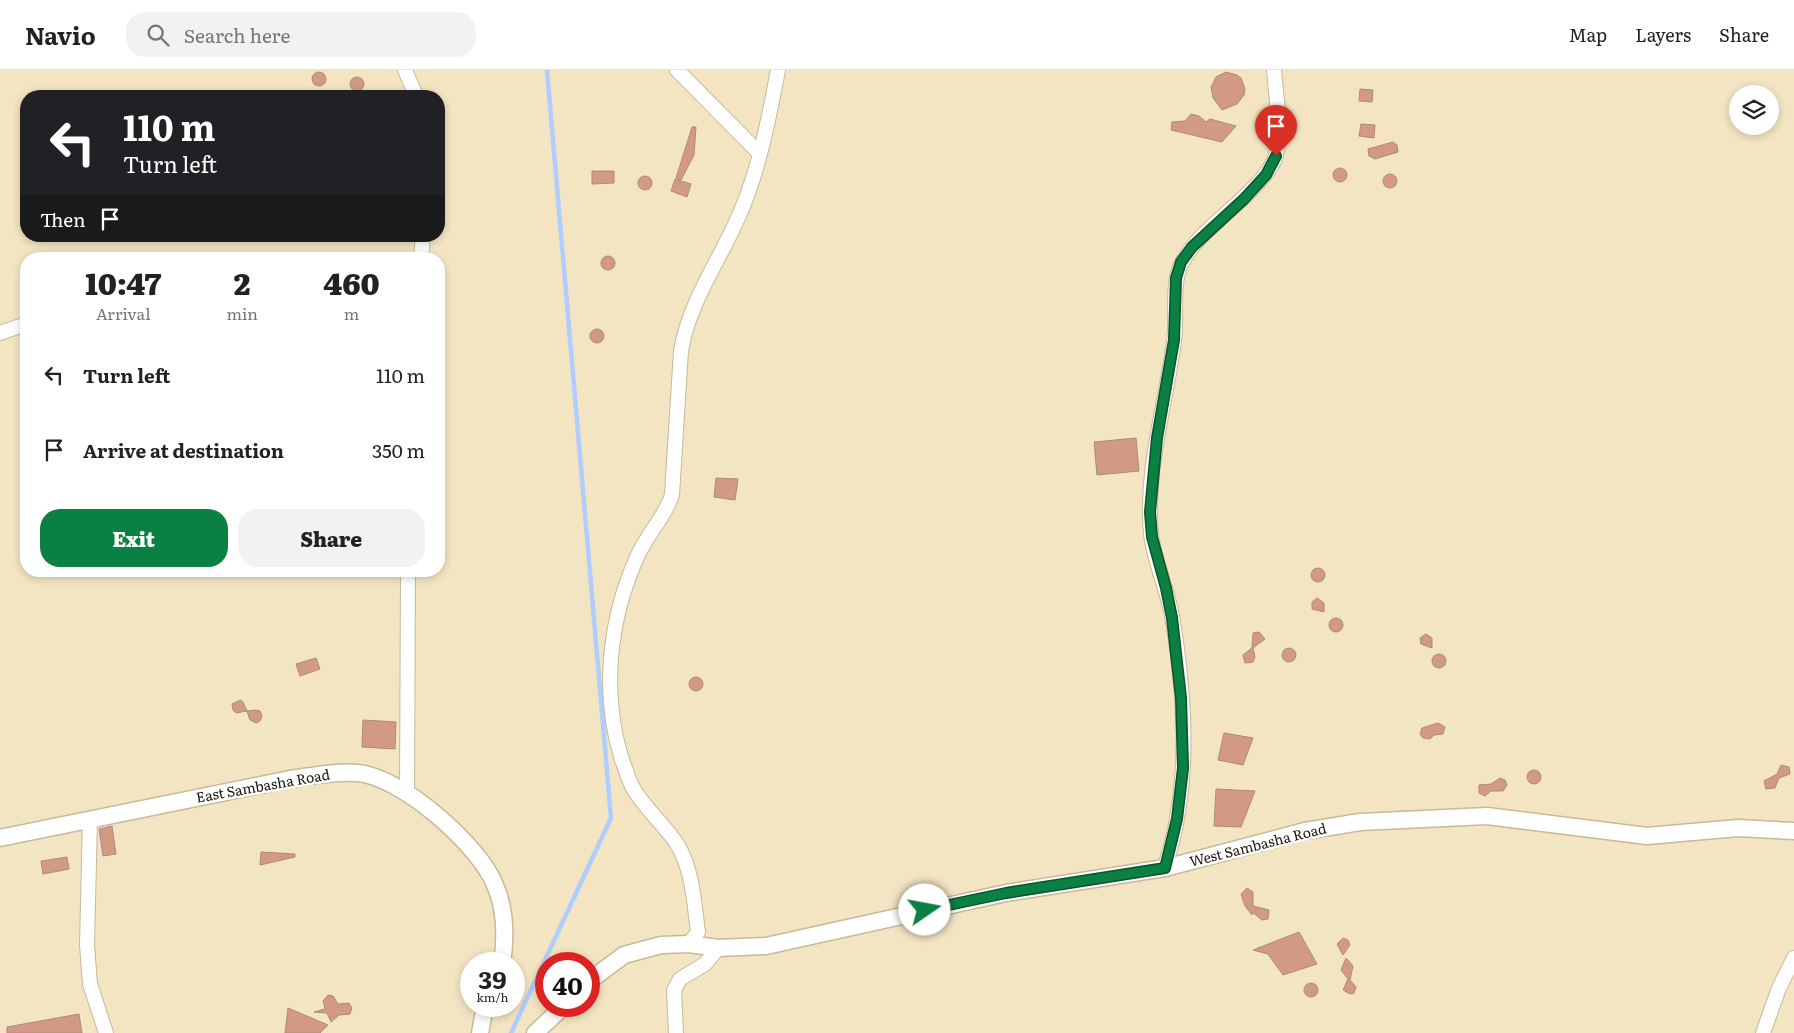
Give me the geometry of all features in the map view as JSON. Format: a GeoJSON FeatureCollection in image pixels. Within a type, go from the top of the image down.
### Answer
{"type":"FeatureCollection","features":[{"type":"Feature","properties":{"kind":"street"},"geometry":{"type":"LineString","coordinates":[[405,70],[413,90]]}},
{"type":"Feature","properties":{"kind":"street"},"geometry":{"type":"LineString","coordinates":[[677,70],[760,154]]}},
{"type":"Feature","properties":{"kind":"street"},"geometry":{"type":"LineString","coordinates":[[689,944],[698,932],[688,873],[678,845],[643,804],[632,787],[612,715],[610,658],[616,621],[630,573],[642,546],[666,513],[672,495],[681,351],[685,328],[741,210],[760,154],[778,70]]}},
{"type":"Feature","properties":{"kind":"street"},"geometry":{"type":"LineString","coordinates":[[1165,868],[1177,819],[1183,768],[1181,698],[1172,618],[1152,537],[1150,512],[1157,438],[1174,340],[1176,278],[1181,262],[1192,247],[1244,199],[1266,175],[1276,156],[1278,134],[1274,70]]}},
{"type":"Feature","properties":{"kind":"street"},"geometry":{"type":"LineString","coordinates":[[0,332],[20,326]]}},
{"type":"Feature","properties":{"kind":"street"},"geometry":{"type":"LineString","coordinates":[[407,793],[408,577]]}},
{"type":"Feature","properties":{"kind":"street","name":"East Sambasha Road"},"geometry":{"type":"LineString","coordinates":[[0,838],[324,774],[358,773],[387,781],[407,793],[449,826],[482,863],[495,884],[504,913],[502,952]]}},
{"type":"Feature","properties":{"kind":"street","name":"West Sambasha Road"},"geometry":{"type":"LineString","coordinates":[[600,973],[624,955],[639,949],[661,945],[689,944],[718,948],[766,946],[1006,893],[1165,868],[1305,831],[1360,822],[1395,818],[1487,816],[1647,836],[1738,828],[1794,831]]}},
{"type":"Feature","properties":{"kind":"street"},"geometry":{"type":"LineString","coordinates":[[90,819],[87,945],[90,984],[106,1033]]}},
{"type":"Feature","properties":{"kind":"street"},"geometry":{"type":"LineString","coordinates":[[676,1033],[674,990],[680,979],[705,964],[718,948]]}},
{"type":"Feature","properties":{"kind":"street"},"geometry":{"type":"LineString","coordinates":[[1763,1033],[1779,988],[1794,958]]}},
{"type":"Feature","properties":{"kind":"street"},"geometry":{"type":"LineString","coordinates":[[480,1033],[483,1017]]}},
{"type":"Feature","properties":{"kind":"street"},"geometry":{"type":"LineString","coordinates":[[535,1033],[552,1017]]}},
{"type":"Feature","properties":{"kind":"building"},"geometry":{"type":"Polygon","coordinates":[[[319,72],[324,74],[326,79],[324,84],[319,86],[314,84],[312,79],[314,74],[319,72]]]}},
{"type":"Feature","properties":{"kind":"building"},"geometry":{"type":"Polygon","coordinates":[[[1226,72],[1241,78],[1245,89],[1244,95],[1237,104],[1222,110],[1213,98],[1211,87],[1216,77],[1226,72]]]}},
{"type":"Feature","properties":{"kind":"building"},"geometry":{"type":"Polygon","coordinates":[[[357,77],[362,79],[362,89],[359,90],[352,89],[350,84],[352,79],[357,77]]]}},
{"type":"Feature","properties":{"kind":"building"},"geometry":{"type":"Polygon","coordinates":[[[1360,89],[1373,90],[1372,102],[1359,101],[1360,89]]]}},
{"type":"Feature","properties":{"kind":"building"},"geometry":{"type":"Polygon","coordinates":[[[1191,114],[1199,116],[1206,122],[1210,119],[1236,126],[1222,142],[1171,130],[1172,122],[1185,121],[1191,114]]]}},
{"type":"Feature","properties":{"kind":"building"},"geometry":{"type":"Polygon","coordinates":[[[1361,124],[1375,125],[1374,138],[1359,136],[1361,124]]]}},
{"type":"Feature","properties":{"kind":"building"},"geometry":{"type":"Polygon","coordinates":[[[692,127],[696,127],[694,155],[681,180],[676,178],[692,127]]]}},
{"type":"Feature","properties":{"kind":"building"},"geometry":{"type":"Polygon","coordinates":[[[1393,142],[1397,145],[1398,152],[1375,159],[1369,156],[1368,149],[1393,142]]]}},
{"type":"Feature","properties":{"kind":"building"},"geometry":{"type":"Polygon","coordinates":[[[1340,168],[1345,170],[1347,175],[1345,180],[1340,182],[1335,180],[1333,175],[1335,170],[1340,168]]]}},
{"type":"Feature","properties":{"kind":"building"},"geometry":{"type":"Polygon","coordinates":[[[592,171],[614,171],[614,183],[592,184],[592,171]]]}},
{"type":"Feature","properties":{"kind":"building"},"geometry":{"type":"Polygon","coordinates":[[[1390,174],[1395,176],[1397,181],[1395,186],[1390,188],[1385,186],[1383,181],[1385,176],[1390,174]]]}},
{"type":"Feature","properties":{"kind":"building"},"geometry":{"type":"Polygon","coordinates":[[[645,176],[650,178],[652,183],[650,188],[645,190],[640,188],[638,183],[640,178],[645,176]]]}},
{"type":"Feature","properties":{"kind":"building"},"geometry":{"type":"Polygon","coordinates":[[[675,179],[691,184],[687,197],[671,191],[675,179]]]}},
{"type":"Feature","properties":{"kind":"building"},"geometry":{"type":"Polygon","coordinates":[[[608,256],[613,258],[615,263],[613,268],[608,270],[603,268],[601,263],[603,258],[608,256]]]}},
{"type":"Feature","properties":{"kind":"building"},"geometry":{"type":"Polygon","coordinates":[[[597,329],[602,331],[604,336],[602,341],[597,343],[592,341],[590,336],[592,331],[597,329]]]}},
{"type":"Feature","properties":{"kind":"building"},"geometry":{"type":"Polygon","coordinates":[[[1136,438],[1139,471],[1097,475],[1094,442],[1136,438]]]}},
{"type":"Feature","properties":{"kind":"building"},"geometry":{"type":"Polygon","coordinates":[[[716,478],[738,479],[735,500],[714,497],[716,478]]]}},
{"type":"Feature","properties":{"kind":"building"},"geometry":{"type":"Polygon","coordinates":[[[1318,568],[1323,570],[1325,575],[1323,580],[1318,582],[1313,580],[1311,575],[1313,570],[1318,568]]]}},
{"type":"Feature","properties":{"kind":"building"},"geometry":{"type":"Polygon","coordinates":[[[1317,598],[1324,603],[1324,612],[1312,609],[1312,602],[1317,598]]]}},
{"type":"Feature","properties":{"kind":"building"},"geometry":{"type":"Polygon","coordinates":[[[1336,618],[1341,620],[1343,625],[1341,630],[1336,632],[1331,630],[1329,625],[1331,620],[1336,618]]]}},
{"type":"Feature","properties":{"kind":"building"},"geometry":{"type":"Polygon","coordinates":[[[1259,632],[1265,639],[1253,648],[1255,657],[1253,662],[1245,663],[1243,655],[1252,648],[1253,633],[1259,632]]]}},
{"type":"Feature","properties":{"kind":"building"},"geometry":{"type":"Polygon","coordinates":[[[1426,634],[1432,638],[1432,648],[1421,644],[1420,638],[1426,634]]]}},
{"type":"Feature","properties":{"kind":"building"},"geometry":{"type":"Polygon","coordinates":[[[1289,648],[1294,650],[1296,655],[1294,660],[1289,662],[1284,660],[1282,655],[1284,650],[1289,648]]]}},
{"type":"Feature","properties":{"kind":"building"},"geometry":{"type":"Polygon","coordinates":[[[1439,654],[1444,656],[1446,661],[1444,666],[1439,668],[1434,666],[1432,661],[1434,656],[1439,654]]]}},
{"type":"Feature","properties":{"kind":"building"},"geometry":{"type":"Polygon","coordinates":[[[316,658],[320,669],[300,676],[296,664],[316,658]]]}},
{"type":"Feature","properties":{"kind":"building"},"geometry":{"type":"Polygon","coordinates":[[[696,677],[701,679],[703,684],[701,689],[696,691],[691,689],[689,684],[691,679],[696,677]]]}},
{"type":"Feature","properties":{"kind":"building"},"geometry":{"type":"Polygon","coordinates":[[[240,700],[247,711],[236,713],[233,710],[232,704],[240,700]]]}},
{"type":"Feature","properties":{"kind":"building"},"geometry":{"type":"Polygon","coordinates":[[[247,711],[260,711],[262,716],[260,721],[256,723],[250,720],[247,711]]]}},
{"type":"Feature","properties":{"kind":"building"},"geometry":{"type":"Polygon","coordinates":[[[363,720],[396,722],[395,749],[362,747],[363,720]]]}},
{"type":"Feature","properties":{"kind":"building"},"geometry":{"type":"Polygon","coordinates":[[[1438,723],[1445,727],[1443,734],[1434,735],[1430,739],[1423,738],[1420,734],[1422,728],[1438,723]]]}},
{"type":"Feature","properties":{"kind":"building"},"geometry":{"type":"Polygon","coordinates":[[[1224,733],[1253,738],[1243,765],[1218,760],[1224,733]]]}},
{"type":"Feature","properties":{"kind":"building"},"geometry":{"type":"Polygon","coordinates":[[[1781,765],[1789,767],[1790,774],[1779,778],[1775,788],[1766,789],[1764,781],[1777,774],[1781,765]]]}},
{"type":"Feature","properties":{"kind":"building"},"geometry":{"type":"Polygon","coordinates":[[[1534,770],[1539,772],[1541,777],[1539,782],[1534,784],[1529,782],[1527,777],[1529,772],[1534,770]]]}},
{"type":"Feature","properties":{"kind":"building"},"geometry":{"type":"Polygon","coordinates":[[[1500,778],[1505,780],[1507,785],[1503,791],[1491,791],[1485,796],[1479,793],[1479,785],[1491,784],[1500,778]]]}},
{"type":"Feature","properties":{"kind":"building"},"geometry":{"type":"Polygon","coordinates":[[[1216,789],[1255,791],[1241,827],[1214,826],[1216,789]]]}},
{"type":"Feature","properties":{"kind":"building"},"geometry":{"type":"Polygon","coordinates":[[[112,826],[116,854],[103,856],[99,829],[112,826]]]}},
{"type":"Feature","properties":{"kind":"building"},"geometry":{"type":"Polygon","coordinates":[[[261,852],[295,854],[295,857],[260,865],[261,852]]]}},
{"type":"Feature","properties":{"kind":"building"},"geometry":{"type":"Polygon","coordinates":[[[67,857],[69,869],[43,874],[41,861],[67,857]]]}},
{"type":"Feature","properties":{"kind":"building"},"geometry":{"type":"Polygon","coordinates":[[[1247,888],[1253,892],[1253,906],[1269,910],[1268,919],[1262,920],[1252,912],[1252,915],[1245,906],[1241,894],[1247,888]]]}},
{"type":"Feature","properties":{"kind":"building"},"geometry":{"type":"Polygon","coordinates":[[[1299,932],[1317,964],[1283,975],[1268,954],[1253,950],[1299,932]]]}},
{"type":"Feature","properties":{"kind":"building"},"geometry":{"type":"Polygon","coordinates":[[[1343,938],[1348,940],[1350,945],[1343,955],[1337,944],[1343,938]]]}},
{"type":"Feature","properties":{"kind":"building"},"geometry":{"type":"Polygon","coordinates":[[[1346,958],[1353,966],[1350,980],[1356,987],[1354,993],[1350,994],[1343,990],[1348,979],[1341,970],[1346,958]]]}},
{"type":"Feature","properties":{"kind":"building"},"geometry":{"type":"Polygon","coordinates":[[[1311,983],[1316,985],[1318,990],[1316,995],[1311,997],[1306,995],[1304,990],[1306,985],[1311,983]]]}},
{"type":"Feature","properties":{"kind":"building"},"geometry":{"type":"Polygon","coordinates":[[[328,995],[333,996],[338,1004],[349,1003],[352,1008],[350,1014],[339,1015],[331,1022],[327,1013],[314,1012],[325,1009],[323,1001],[328,995]]]}},
{"type":"Feature","properties":{"kind":"building"},"geometry":{"type":"Polygon","coordinates":[[[288,1008],[328,1025],[320,1033],[285,1033],[288,1008]]]}},
{"type":"Feature","properties":{"kind":"building"},"geometry":{"type":"Polygon","coordinates":[[[79,1014],[82,1033],[7,1033],[7,1027],[79,1014]]]}},
{"type":"Feature","properties":{"kind":"waterway"},"geometry":{"type":"LineString","coordinates":[[511,1033],[611,818],[547,70]]}},
{"type":"Feature","properties":{"kind":"route"},"geometry":{"type":"LineString","coordinates":[[925,910],[1006,893],[1165,868],[1177,819],[1183,768],[1181,698],[1172,618],[1152,537],[1150,512],[1157,438],[1174,340],[1176,278],[1181,262],[1192,247],[1244,199],[1266,175],[1276,156]]}}]}
